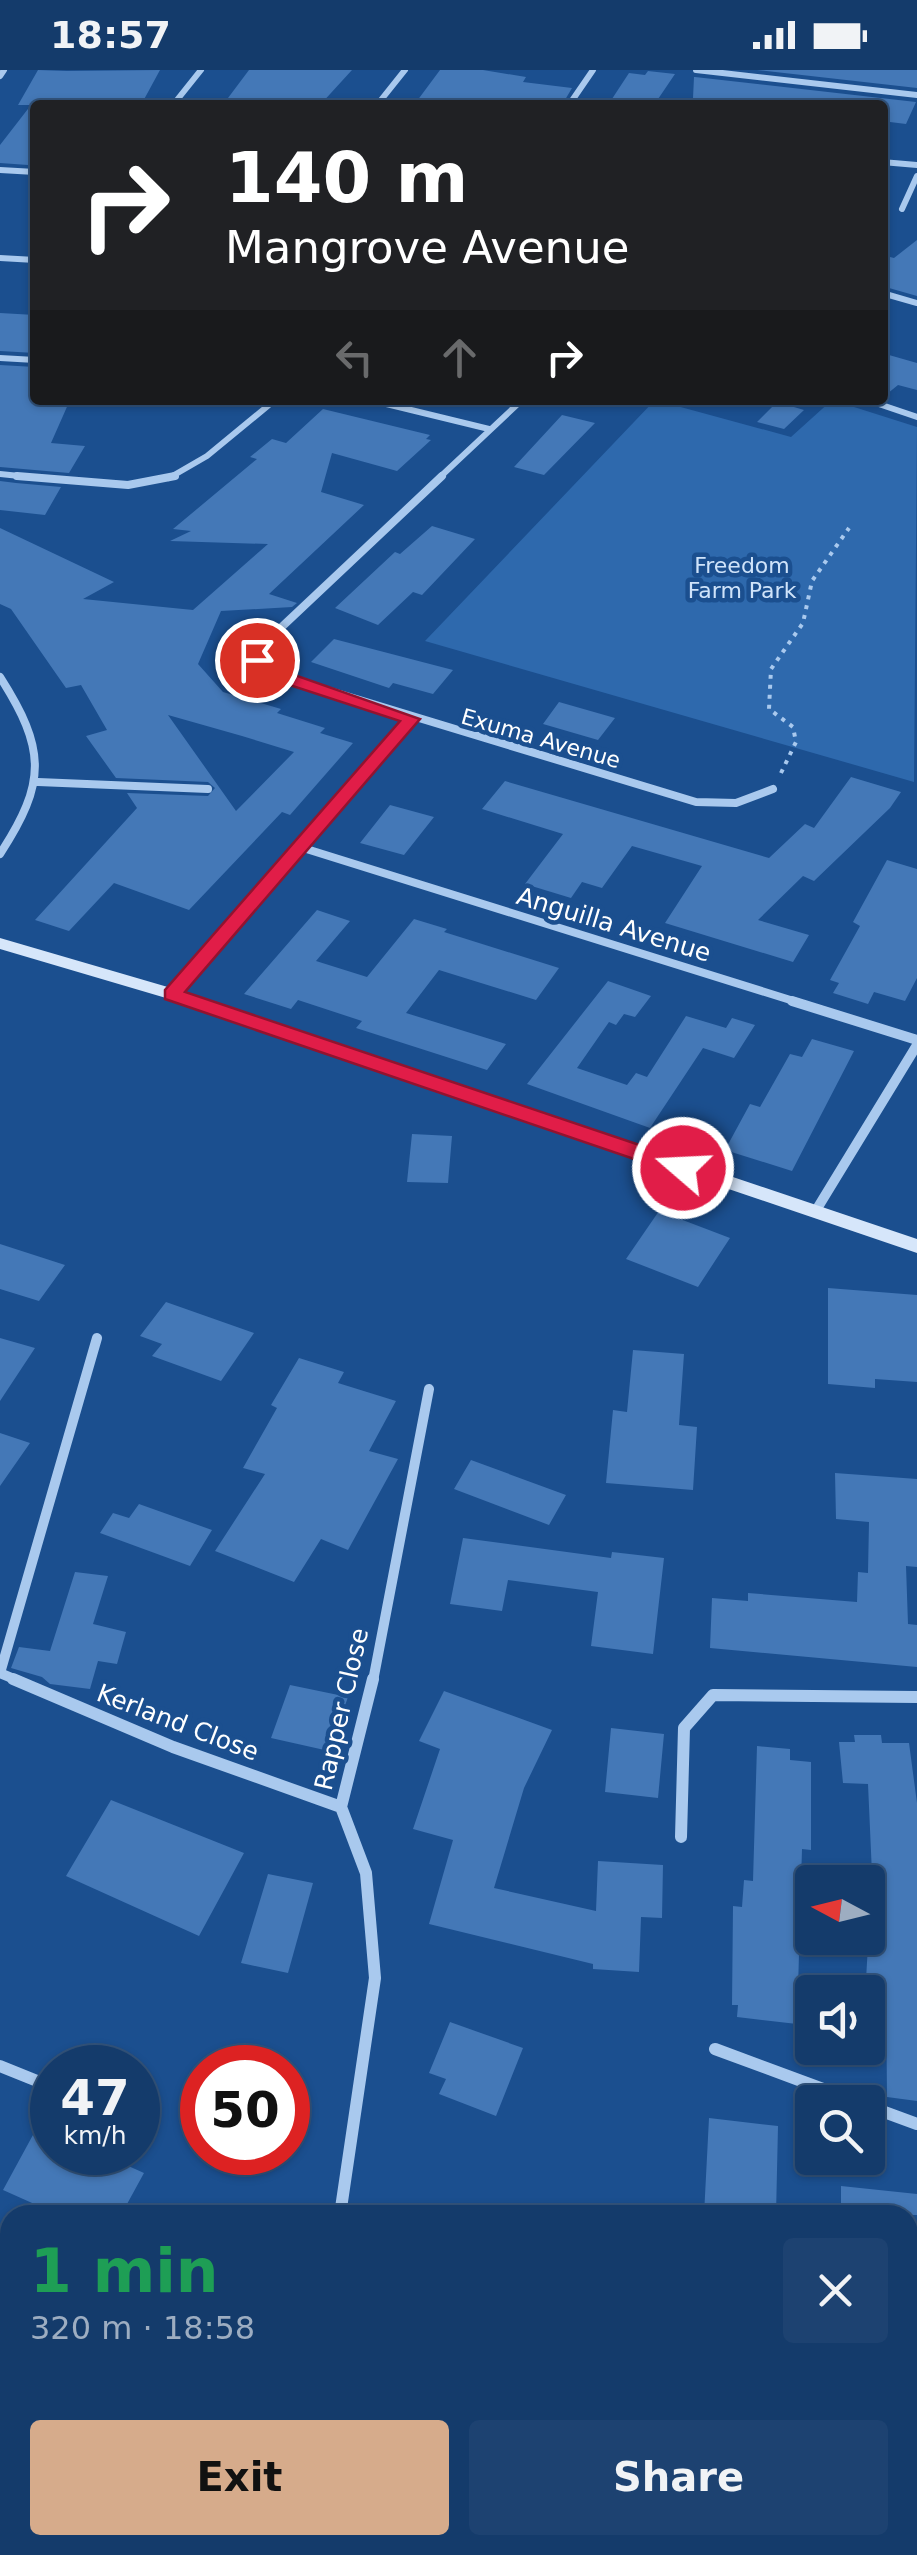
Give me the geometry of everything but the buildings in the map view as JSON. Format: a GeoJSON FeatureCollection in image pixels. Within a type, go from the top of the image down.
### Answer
{"type":"FeatureCollection","features":[{"type":"Feature","properties":{"kind":"main road"},"geometry":{"type":"LineString","coordinates":[[0,943],[172,994],[917,1246]]}},
{"type":"Feature","properties":{"kind":"street"},"geometry":{"type":"LineString","coordinates":[[177,100],[202,70]]}},
{"type":"Feature","properties":{"kind":"street"},"geometry":{"type":"LineString","coordinates":[[381,100],[404,70]]}},
{"type":"Feature","properties":{"kind":"street"},"geometry":{"type":"LineString","coordinates":[[572,100],[593,70]]}},
{"type":"Feature","properties":{"kind":"street"},"geometry":{"type":"LineString","coordinates":[[696,70],[917,95]]}},
{"type":"Feature","properties":{"kind":"street"},"geometry":{"type":"LineString","coordinates":[[888,163],[917,166]]}},
{"type":"Feature","properties":{"kind":"street"},"geometry":{"type":"LineString","coordinates":[[0,170],[30,172]]}},
{"type":"Feature","properties":{"kind":"street"},"geometry":{"type":"LineString","coordinates":[[902,209],[917,176]]}},
{"type":"Feature","properties":{"kind":"street"},"geometry":{"type":"LineString","coordinates":[[0,258],[30,260]]}},
{"type":"Feature","properties":{"kind":"street"},"geometry":{"type":"LineString","coordinates":[[888,296],[917,304]]}},
{"type":"Feature","properties":{"kind":"street"},"geometry":{"type":"LineString","coordinates":[[0,358],[30,360]]}},
{"type":"Feature","properties":{"kind":"street"},"geometry":{"type":"LineString","coordinates":[[0,474],[123,483],[161,481],[205,455],[268,405]]}},
{"type":"Feature","properties":{"kind":"street"},"geometry":{"type":"LineString","coordinates":[[391,405],[489,429]]}},
{"type":"Feature","properties":{"kind":"street","name":"Exuma Avenue"},"geometry":{"type":"LineString","coordinates":[[516,405],[270,638],[257,660],[274,674],[412,719],[696,802],[728,806],[755,801],[773,789]]}},
{"type":"Feature","properties":{"kind":"street"},"geometry":{"type":"LineString","coordinates":[[883,405],[917,416]]}},
{"type":"Feature","properties":{"kind":"street"},"geometry":{"type":"LineString","coordinates":[[0,677],[32,725],[38,782],[29,812],[0,854]]}},
{"type":"Feature","properties":{"kind":"street"},"geometry":{"type":"LineString","coordinates":[[172,994],[412,719]]}},
{"type":"Feature","properties":{"kind":"street"},"geometry":{"type":"LineString","coordinates":[[38,782],[208,788]]}},
{"type":"Feature","properties":{"kind":"street","name":"Anguilla Avenue"},"geometry":{"type":"LineString","coordinates":[[300,848],[917,1042]]}},
{"type":"Feature","properties":{"kind":"street"},"geometry":{"type":"LineString","coordinates":[[815,1212],[917,1042]]}},
{"type":"Feature","properties":{"kind":"street"},"geometry":{"type":"LineString","coordinates":[[0,1673],[97,1338]]}},
{"type":"Feature","properties":{"kind":"street","name":"Rapper Close"},"geometry":{"type":"LineString","coordinates":[[341,2205],[375,1978],[366,1873],[341,1807],[369,1702],[429,1389]]}},
{"type":"Feature","properties":{"kind":"street","name":"Kerland Close"},"geometry":{"type":"LineString","coordinates":[[0,1673],[173,1747],[341,1807]]}},
{"type":"Feature","properties":{"kind":"street"},"geometry":{"type":"LineString","coordinates":[[681,1838],[684,1728],[712,1695],[917,1698]]}},
{"type":"Feature","properties":{"kind":"street"},"geometry":{"type":"LineString","coordinates":[[715,2049],[812,2085]]}},
{"type":"Feature","properties":{"kind":"street"},"geometry":{"type":"LineString","coordinates":[[0,2066],[30,2078]]}},
{"type":"Feature","properties":{"kind":"street"},"geometry":{"type":"LineString","coordinates":[[885,2112],[917,2124]]}},
{"type":"Feature","properties":{"kind":"path"},"geometry":{"type":"LineString","coordinates":[[773,789],[796,742],[793,727],[769,709],[771,669],[803,623],[812,581],[850,528]]}},
{"type":"Feature","properties":{"kind":"green space","name":"Freedom Farm Park"},"geometry":{"type":"Polygon","coordinates":[[[650,405],[673,405],[791,437],[826,405],[848,405],[917,427],[914,782],[425,641],[650,405]]]}},
{"type":"Feature","properties":{"kind":"route"},"geometry":{"type":"LineString","coordinates":[[257,660],[274,674],[412,719],[172,994],[683,1168]]}}]}
